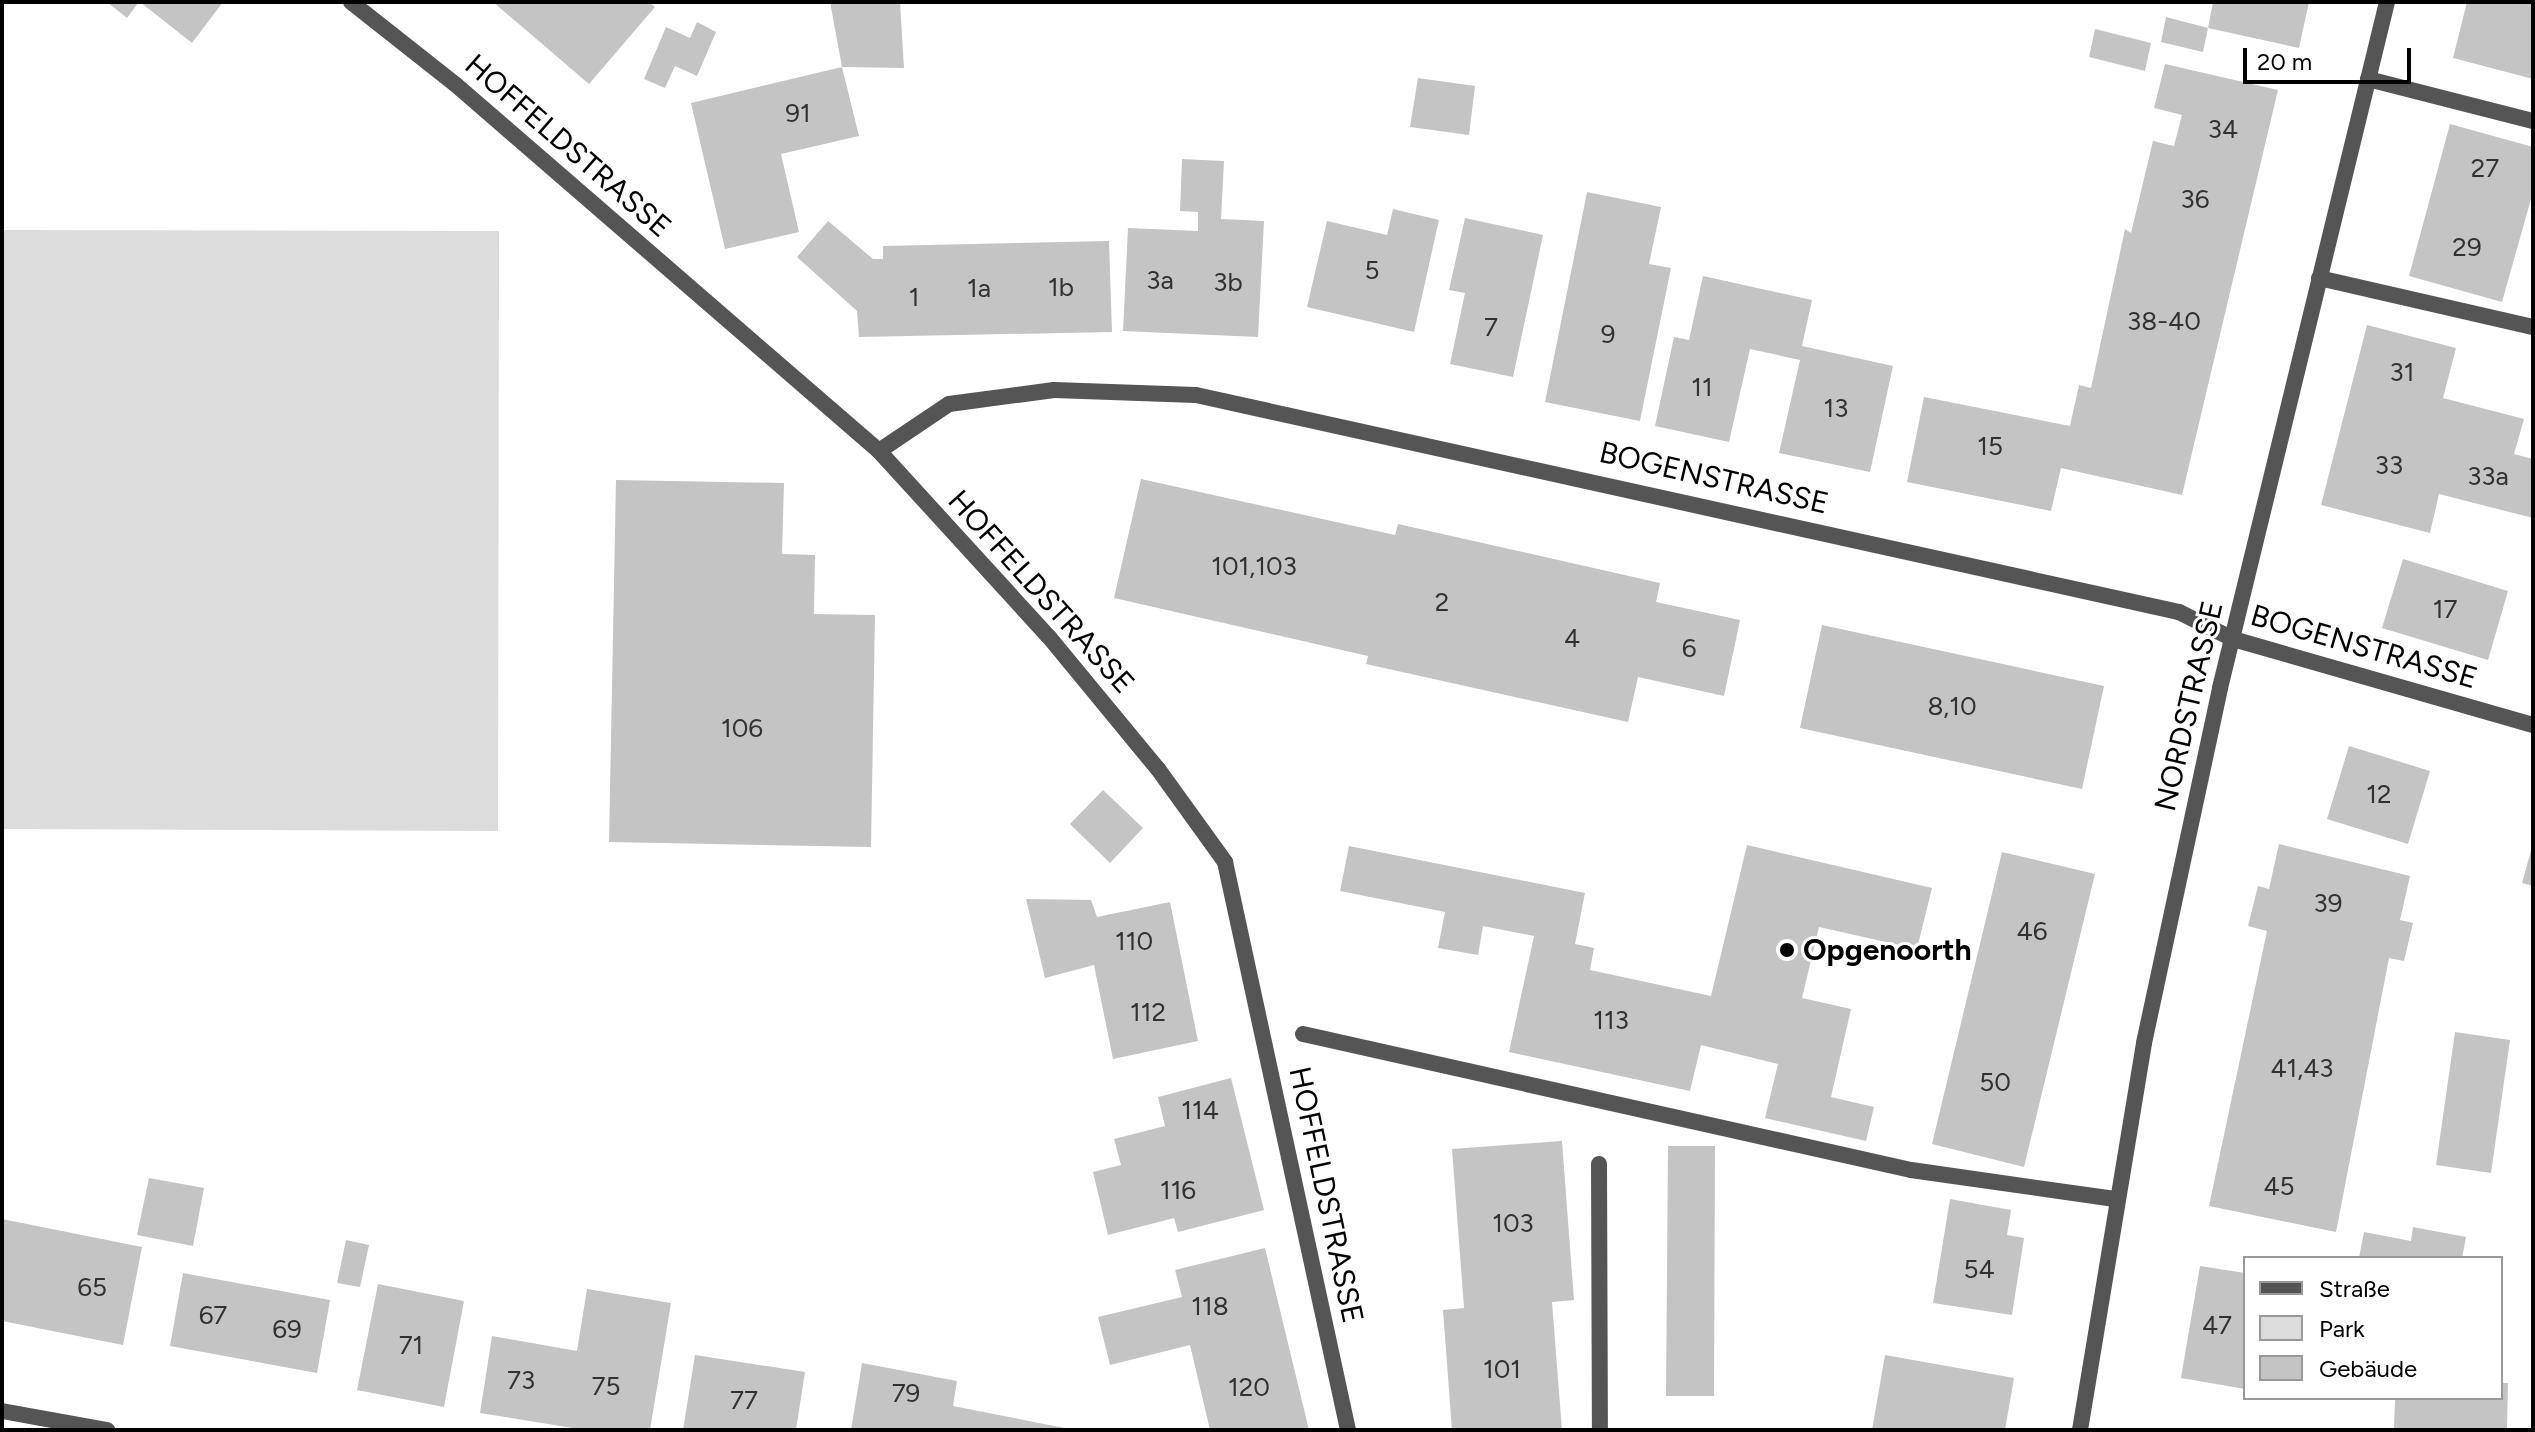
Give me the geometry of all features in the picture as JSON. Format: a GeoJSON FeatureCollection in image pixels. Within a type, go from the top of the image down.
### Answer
{"type":"FeatureCollection","features":[{"type":"Feature","properties":{"kind":"street","name":"HOFFELDSTRASSE"},"geometry":{"type":"LineString","coordinates":[[351,2],[455,84],[879,451],[1049,637],[1158,769],[1225,862],[1348,1430]]}},
{"type":"Feature","properties":{"kind":"street","name":"NORDSTRASSE"},"geometry":{"type":"LineString","coordinates":[[2080,1430],[2115,1199],[2233,639],[2387,2]]}},
{"type":"Feature","properties":{"kind":"street"},"geometry":{"type":"LineString","coordinates":[[2368,79],[2533,121]]}},
{"type":"Feature","properties":{"kind":"street"},"geometry":{"type":"LineString","coordinates":[[2319,278],[2533,327]]}},
{"type":"Feature","properties":{"kind":"street","name":"BOGENSTRASSE"},"geometry":{"type":"LineString","coordinates":[[879,451],[949,404],[1054,390],[1196,395],[2179,612],[2233,639],[2533,725]]}},
{"type":"Feature","properties":{"kind":"street"},"geometry":{"type":"LineString","coordinates":[[1303,1034],[1911,1170],[2115,1199]]}},
{"type":"Feature","properties":{"kind":"street"},"geometry":{"type":"LineString","coordinates":[[1599,1164],[1600,1430]]}},
{"type":"Feature","properties":{"kind":"street"},"geometry":{"type":"LineString","coordinates":[[2,1411],[68,1426],[107,1430]]}},
{"type":"Feature","properties":{"kind":"green space"},"geometry":{"type":"Polygon","coordinates":[[[2,230],[499,231],[498,831],[2,829],[2,230]]]}},
{"type":"Feature","properties":{"kind":"building"},"geometry":{"type":"Polygon","coordinates":[[[107,2],[139,2],[127,18],[107,2]]]}},
{"type":"Feature","properties":{"kind":"building"},"geometry":{"type":"Polygon","coordinates":[[[140,2],[223,2],[192,43],[140,2]]]}},
{"type":"Feature","properties":{"kind":"building"},"geometry":{"type":"Polygon","coordinates":[[[493,2],[649,2],[655,7],[589,84],[493,2]]]}},
{"type":"Feature","properties":{"kind":"building"},"geometry":{"type":"Polygon","coordinates":[[[830,2],[900,2],[904,68],[842,67],[830,2]]]}},
{"type":"Feature","properties":{"kind":"building"},"geometry":{"type":"Polygon","coordinates":[[[2213,2],[2309,2],[2299,48],[2208,28],[2213,2]]]}},
{"type":"Feature","properties":{"kind":"building"},"geometry":{"type":"Polygon","coordinates":[[[2467,2],[2533,2],[2533,79],[2453,58],[2467,2]]]}},
{"type":"Feature","properties":{"kind":"building"},"geometry":{"type":"Polygon","coordinates":[[[2166,17],[2208,28],[2203,52],[2161,42],[2166,17]]]}},
{"type":"Feature","properties":{"kind":"building"},"geometry":{"type":"Polygon","coordinates":[[[697,22],[716,32],[697,76],[675,66],[665,88],[644,79],[666,27],[690,38],[697,22]]]}},
{"type":"Feature","properties":{"kind":"building"},"geometry":{"type":"Polygon","coordinates":[[[2095,29],[2151,43],[2145,71],[2089,57],[2095,29]]]}},
{"type":"Feature","properties":{"kind":"building"},"geometry":{"type":"Polygon","coordinates":[[[2165,64],[2278,90],[2182,495],[2061,468],[2051,511],[1907,482],[1924,397],[2070,426],[2079,385],[2091,388],[2125,229],[2131,233],[2153,141],[2174,146],[2182,115],[2154,108],[2165,64]]]}},
{"type":"Feature","properties":{"kind":"building"},"geometry":{"type":"Polygon","coordinates":[[[842,67],[859,136],[781,154],[799,232],[725,249],[691,103],[842,67]]]}},
{"type":"Feature","properties":{"kind":"building"},"geometry":{"type":"Polygon","coordinates":[[[1418,78],[1475,86],[1469,135],[1410,127],[1418,78]]]}},
{"type":"Feature","properties":{"kind":"building"},"geometry":{"type":"Polygon","coordinates":[[[2450,124],[2533,147],[2533,192],[2502,302],[2409,276],[2450,124]]]}},
{"type":"Feature","properties":{"kind":"building"},"geometry":{"type":"Polygon","coordinates":[[[1182,159],[1224,161],[1221,219],[1264,221],[1258,337],[1123,331],[1128,228],[1198,231],[1198,212],[1180,211],[1182,159]]]}},
{"type":"Feature","properties":{"kind":"building"},"geometry":{"type":"Polygon","coordinates":[[[1587,192],[1661,207],[1649,264],[1671,268],[1640,421],[1545,402],[1587,192]]]}},
{"type":"Feature","properties":{"kind":"building"},"geometry":{"type":"Polygon","coordinates":[[[1393,209],[1439,220],[1414,332],[1307,307],[1327,221],[1387,235],[1393,209]]]}},
{"type":"Feature","properties":{"kind":"building"},"geometry":{"type":"Polygon","coordinates":[[[1465,218],[1543,235],[1513,377],[1450,364],[1465,293],[1449,290],[1465,218]]]}},
{"type":"Feature","properties":{"kind":"building"},"geometry":{"type":"Polygon","coordinates":[[[828,221],[873,259],[883,259],[883,246],[1109,241],[1112,332],[859,337],[857,311],[797,257],[828,221]]]}},
{"type":"Feature","properties":{"kind":"building"},"geometry":{"type":"Polygon","coordinates":[[[1703,276],[1812,300],[1802,346],[1893,366],[1870,472],[1779,453],[1800,360],[1750,349],[1729,442],[1655,426],[1674,337],[1689,340],[1703,276]]]}},
{"type":"Feature","properties":{"kind":"building"},"geometry":{"type":"Polygon","coordinates":[[[2367,325],[2456,348],[2443,398],[2524,419],[2514,454],[2533,459],[2533,518],[2439,494],[2430,533],[2321,505],[2367,325]]]}},
{"type":"Feature","properties":{"kind":"building"},"geometry":{"type":"Polygon","coordinates":[[[1141,479],[1395,535],[1398,524],[1660,583],[1656,602],[1740,620],[1724,696],[1638,677],[1628,722],[1366,664],[1368,656],[1114,598],[1141,479]]]}},
{"type":"Feature","properties":{"kind":"building"},"geometry":{"type":"Polygon","coordinates":[[[616,480],[784,483],[782,554],[815,555],[814,614],[875,615],[871,847],[609,842],[616,480]]]}},
{"type":"Feature","properties":{"kind":"building"},"geometry":{"type":"Polygon","coordinates":[[[2403,559],[2508,591],[2488,660],[2382,628],[2403,559]]]}},
{"type":"Feature","properties":{"kind":"building"},"geometry":{"type":"Polygon","coordinates":[[[1822,625],[2104,686],[2082,789],[1800,728],[1822,625]]]}},
{"type":"Feature","properties":{"kind":"building"},"geometry":{"type":"Polygon","coordinates":[[[2349,746],[2430,771],[2408,844],[2327,819],[2349,746]]]}},
{"type":"Feature","properties":{"kind":"building"},"geometry":{"type":"Polygon","coordinates":[[[1103,790],[1143,828],[1110,863],[1070,824],[1103,790]]]}},
{"type":"Feature","properties":{"kind":"building"},"geometry":{"type":"Polygon","coordinates":[[[2279,844],[2410,876],[2400,920],[2413,923],[2404,961],[2389,958],[2336,1232],[2209,1206],[2267,931],[2248,926],[2258,886],[2269,889],[2279,844]]]}},
{"type":"Feature","properties":{"kind":"building"},"geometry":{"type":"Polygon","coordinates":[[[1747,845],[1932,888],[1917,949],[1819,927],[1802,998],[1851,1009],[1831,1097],[1874,1107],[1866,1141],[1765,1118],[1778,1064],[1701,1045],[1690,1091],[1509,1052],[1534,936],[1483,926],[1478,955],[1438,948],[1445,912],[1340,891],[1349,846],[1585,893],[1575,944],[1594,948],[1590,970],[1711,996],[1747,845]]]}},
{"type":"Feature","properties":{"kind":"building"},"geometry":{"type":"Polygon","coordinates":[[[2533,847],[2533,886],[2522,883],[2533,847]]]}},
{"type":"Feature","properties":{"kind":"building"},"geometry":{"type":"Polygon","coordinates":[[[2002,852],[2095,874],[2024,1167],[1932,1144],[2002,852]]]}},
{"type":"Feature","properties":{"kind":"building"},"geometry":{"type":"Polygon","coordinates":[[[1026,899],[1091,900],[1097,917],[1170,902],[1198,1041],[1113,1059],[1094,965],[1045,978],[1026,899]]]}},
{"type":"Feature","properties":{"kind":"building"},"geometry":{"type":"Polygon","coordinates":[[[2455,1032],[2510,1040],[2491,1173],[2436,1165],[2455,1032]]]}},
{"type":"Feature","properties":{"kind":"building"},"geometry":{"type":"Polygon","coordinates":[[[1231,1078],[1264,1210],[1178,1232],[1174,1218],[1108,1235],[1093,1172],[1121,1165],[1114,1139],[1165,1126],[1158,1097],[1231,1078]]]}},
{"type":"Feature","properties":{"kind":"building"},"geometry":{"type":"Polygon","coordinates":[[[1562,1141],[1574,1300],[1552,1302],[1562,1430],[1452,1430],[1443,1310],[1464,1308],[1452,1149],[1562,1141]]]}},
{"type":"Feature","properties":{"kind":"building"},"geometry":{"type":"Polygon","coordinates":[[[1668,1146],[1715,1146],[1714,1396],[1666,1396],[1668,1146]]]}},
{"type":"Feature","properties":{"kind":"building"},"geometry":{"type":"Polygon","coordinates":[[[149,1178],[204,1188],[193,1246],[137,1235],[149,1178]]]}},
{"type":"Feature","properties":{"kind":"building"},"geometry":{"type":"Polygon","coordinates":[[[1950,1199],[2011,1210],[2007,1235],[2024,1238],[2012,1315],[1933,1303],[1950,1199]]]}},
{"type":"Feature","properties":{"kind":"building"},"geometry":{"type":"Polygon","coordinates":[[[2,1219],[142,1247],[123,1345],[2,1321],[2,1219]]]}},
{"type":"Feature","properties":{"kind":"building"},"geometry":{"type":"Polygon","coordinates":[[[2413,1227],[2466,1237],[2462,1256],[2359,1256],[2364,1232],[2411,1241],[2413,1227]]]}},
{"type":"Feature","properties":{"kind":"building"},"geometry":{"type":"Polygon","coordinates":[[[346,1240],[369,1245],[360,1287],[337,1283],[346,1240]]]}},
{"type":"Feature","properties":{"kind":"building"},"geometry":{"type":"Polygon","coordinates":[[[1265,1248],[1309,1430],[1210,1430],[1190,1345],[1110,1365],[1098,1317],[1182,1297],[1175,1270],[1265,1248]]]}},
{"type":"Feature","properties":{"kind":"building"},"geometry":{"type":"Polygon","coordinates":[[[2200,1266],[2243,1273],[2243,1389],[2181,1378],[2200,1266]]]}},
{"type":"Feature","properties":{"kind":"building"},"geometry":{"type":"Polygon","coordinates":[[[183,1273],[330,1300],[317,1373],[170,1346],[183,1273]]]}},
{"type":"Feature","properties":{"kind":"building"},"geometry":{"type":"Polygon","coordinates":[[[378,1284],[464,1301],[444,1407],[357,1390],[378,1284]]]}},
{"type":"Feature","properties":{"kind":"building"},"geometry":{"type":"Polygon","coordinates":[[[587,1289],[671,1303],[650,1430],[585,1430],[480,1413],[492,1336],[577,1351],[587,1289]]]}},
{"type":"Feature","properties":{"kind":"building"},"geometry":{"type":"Polygon","coordinates":[[[695,1355],[805,1372],[796,1430],[683,1430],[695,1355]]]}},
{"type":"Feature","properties":{"kind":"building"},"geometry":{"type":"Polygon","coordinates":[[[1885,1355],[2014,1378],[2005,1430],[1872,1430],[1885,1355]]]}},
{"type":"Feature","properties":{"kind":"building"},"geometry":{"type":"Polygon","coordinates":[[[862,1363],[957,1381],[953,1406],[1075,1430],[851,1430],[862,1363]]]}},
{"type":"Feature","properties":{"kind":"building"},"geometry":{"type":"Polygon","coordinates":[[[2503,1383],[2508,1383],[2507,1430],[2394,1428],[2395,1400],[2503,1400],[2503,1383]]]}},
{"type":"Feature","properties":{"kind":"place","name":"Opgenoorth"},"geometry":{"type":"Point","coordinates":[1787,950]}}]}
